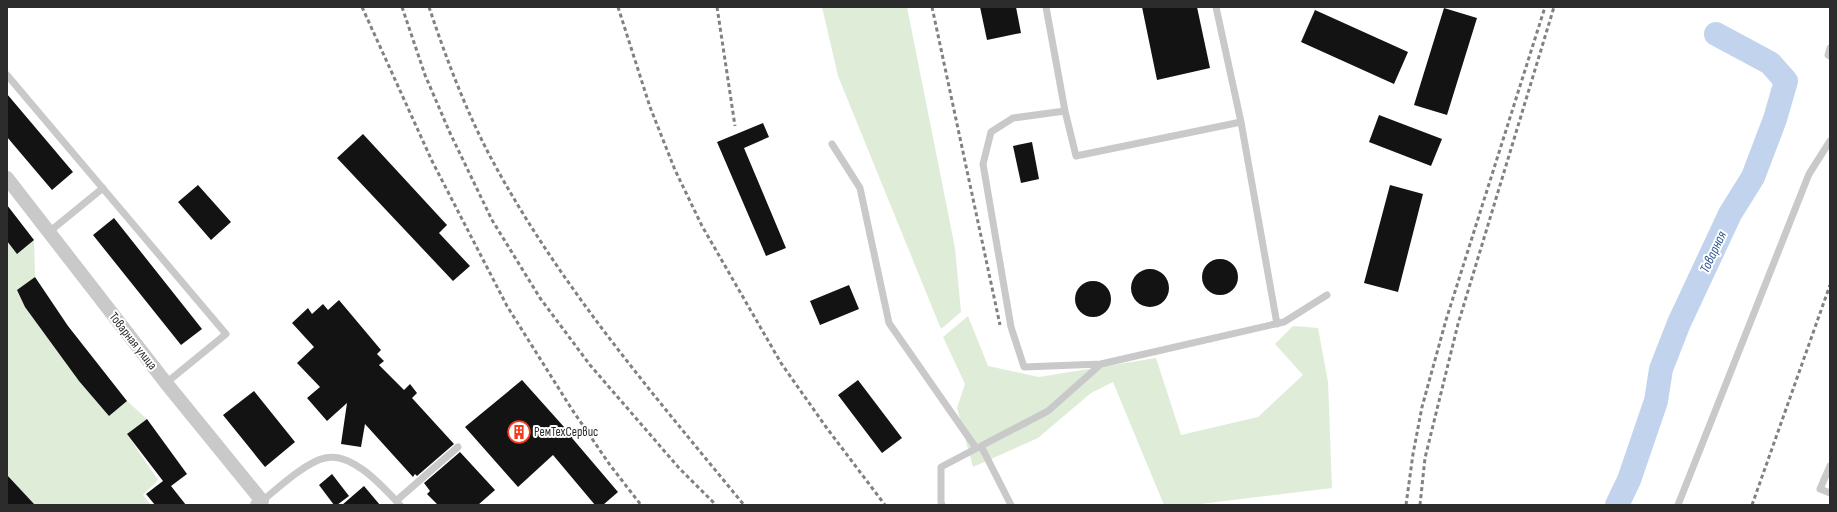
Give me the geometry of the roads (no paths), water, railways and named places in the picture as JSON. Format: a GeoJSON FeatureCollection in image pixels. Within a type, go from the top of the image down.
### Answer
{"type":"FeatureCollection","features":[{"type":"Feature","properties":{"kind":"street","name":"Товарная улица"},"geometry":{"type":"LineString","coordinates":[[7,178],[259,503]]}},
{"type":"Feature","properties":{"kind":"lane"},"geometry":{"type":"LineString","coordinates":[[1046,7],[1065,111],[1076,156],[1241,122]]}},
{"type":"Feature","properties":{"kind":"lane"},"geometry":{"type":"LineString","coordinates":[[1216,7],[1241,122],[1277,324]]}},
{"type":"Feature","properties":{"kind":"lane"},"geometry":{"type":"LineString","coordinates":[[1830,48],[1828,55],[1830,56]]}},
{"type":"Feature","properties":{"kind":"lane"},"geometry":{"type":"LineString","coordinates":[[7,75],[226,334],[166,383]]}},
{"type":"Feature","properties":{"kind":"lane"},"geometry":{"type":"LineString","coordinates":[[1065,111],[1013,118],[990,132],[983,164],[1011,327],[1024,367],[1101,364],[1277,324],[1284,322],[1327,295]]}},
{"type":"Feature","properties":{"kind":"lane"},"geometry":{"type":"LineString","coordinates":[[1678,505],[1809,174],[1830,141]]}},
{"type":"Feature","properties":{"kind":"lane"},"geometry":{"type":"LineString","coordinates":[[832,144],[860,188],[889,323],[978,447],[1011,505]]}},
{"type":"Feature","properties":{"kind":"lane"},"geometry":{"type":"LineString","coordinates":[[49,232],[103,188]]}},
{"type":"Feature","properties":{"kind":"lane"},"geometry":{"type":"LineString","coordinates":[[942,505],[941,467],[1048,411],[1101,364]]}},
{"type":"Feature","properties":{"kind":"lane"},"geometry":{"type":"LineString","coordinates":[[259,503],[304,468],[326,458],[342,458],[365,471],[398,503],[458,447]]}},
{"type":"Feature","properties":{"kind":"lane"},"geometry":{"type":"LineString","coordinates":[[1830,466],[1820,489],[1830,493]]}},
{"type":"Feature","properties":{"kind":"waterway","name":"Товарная"},"geometry":{"type":"LineString","coordinates":[[1617,505],[1629,480],[1656,401],[1661,369],[1679,323],[1730,214],[1753,177],[1775,119],[1786,81],[1770,63],[1716,34]]}},
{"type":"Feature","properties":{"kind":"railway"},"geometry":{"type":"LineString","coordinates":[[362,7],[432,161],[507,306],[571,408],[610,465],[641,505]]}},
{"type":"Feature","properties":{"kind":"railway"},"geometry":{"type":"LineString","coordinates":[[402,7],[425,75],[450,133],[492,220],[540,298],[590,365],[679,468],[716,505]]}},
{"type":"Feature","properties":{"kind":"railway"},"geometry":{"type":"LineString","coordinates":[[429,7],[449,65],[473,122],[491,158],[546,250],[609,338],[744,505]]}},
{"type":"Feature","properties":{"kind":"railway"},"geometry":{"type":"LineString","coordinates":[[618,7],[650,107],[675,170],[702,226],[781,363],[826,427],[885,505]]}},
{"type":"Feature","properties":{"kind":"railway"},"geometry":{"type":"LineString","coordinates":[[717,7],[735,126]]}},
{"type":"Feature","properties":{"kind":"railway"},"geometry":{"type":"LineString","coordinates":[[932,7],[1000,325]]}},
{"type":"Feature","properties":{"kind":"railway"},"geometry":{"type":"LineString","coordinates":[[1406,505],[1413,454],[1422,407],[1446,320],[1545,7]]}},
{"type":"Feature","properties":{"kind":"railway"},"geometry":{"type":"LineString","coordinates":[[1420,505],[1425,458],[1458,324],[1554,7]]}},
{"type":"Feature","properties":{"kind":"railway"},"geometry":{"type":"LineString","coordinates":[[1752,505],[1830,285]]}},
{"type":"Feature","properties":{"kind":"place","name":"РемТехСервис"},"geometry":{"type":"Point","coordinates":[519,432]}}]}
